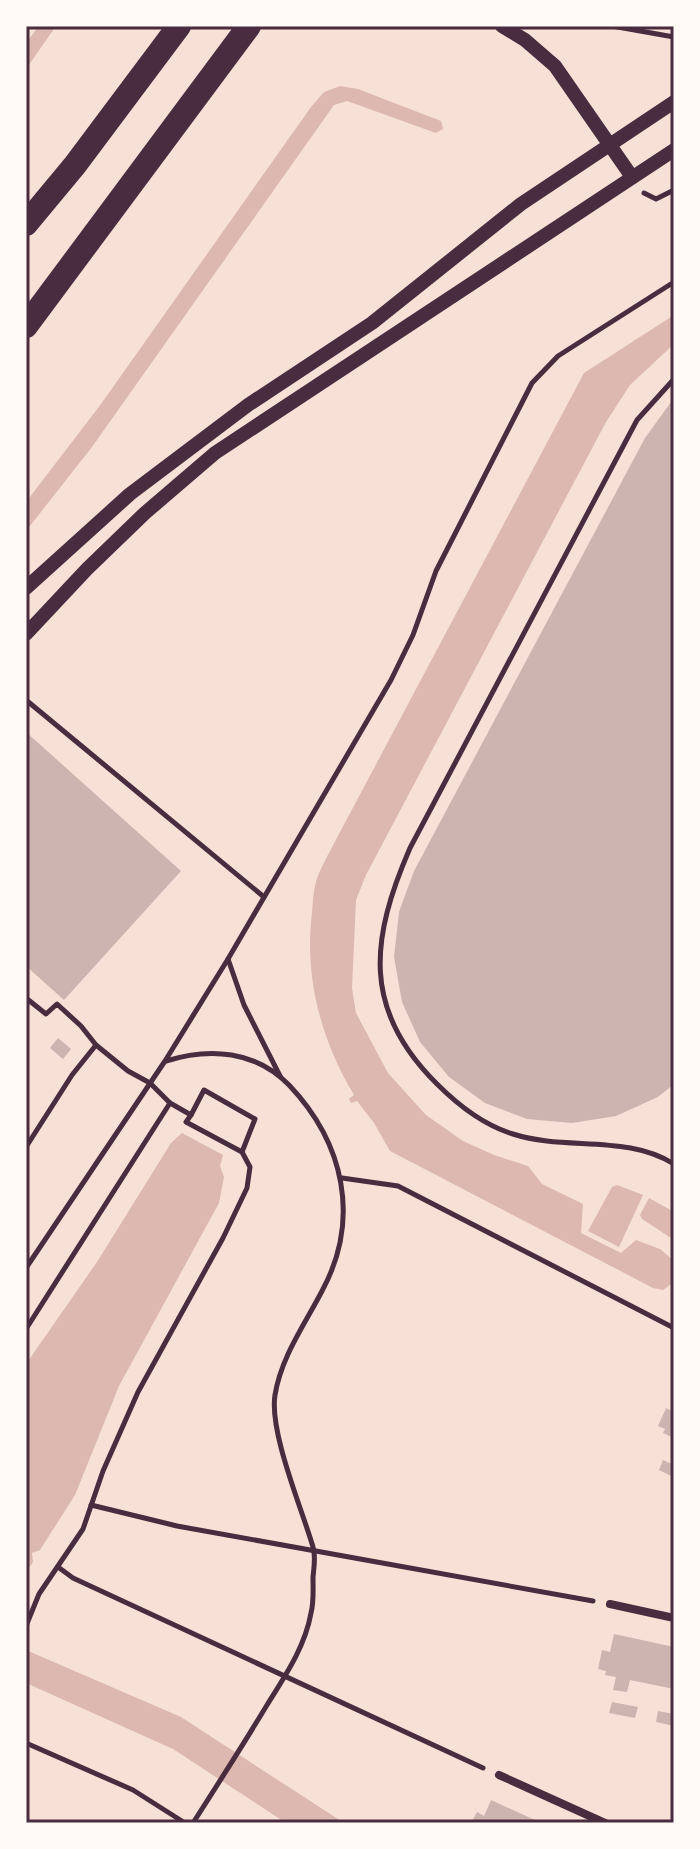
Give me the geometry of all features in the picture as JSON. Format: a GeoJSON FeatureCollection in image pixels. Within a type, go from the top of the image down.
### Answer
{"type":"FeatureCollection","features":[{"type":"Feature","properties":{"kind":"highway"},"geometry":{"type":"LineString","coordinates":[[26,224],[75,165],[179,26]]}},
{"type":"Feature","properties":{"kind":"highway"},"geometry":{"type":"LineString","coordinates":[[26,326],[249,26]]}},
{"type":"Feature","properties":{"kind":"street"},"geometry":{"type":"LineString","coordinates":[[502,26],[544,55],[563,75],[632,177]]}},
{"type":"Feature","properties":{"kind":"street"},"geometry":{"type":"LineString","coordinates":[[26,588],[130,494],[248,405],[372,323],[521,204],[674,102]]}},
{"type":"Feature","properties":{"kind":"street"},"geometry":{"type":"LineString","coordinates":[[26,634],[145,513],[215,453],[674,150]]}},
{"type":"Feature","properties":{"kind":"street"},"geometry":{"type":"LineString","coordinates":[[610,1604],[674,1618]]}},
{"type":"Feature","properties":{"kind":"street"},"geometry":{"type":"LineString","coordinates":[[499,1775],[605,1823]]}},
{"type":"Feature","properties":{"kind":"path"},"geometry":{"type":"LineString","coordinates":[[612,26],[674,37]]}},
{"type":"Feature","properties":{"kind":"path"},"geometry":{"type":"LineString","coordinates":[[26,1268],[165,1061],[391,680],[413,635],[436,571],[532,383],[558,356],[674,282]]}},
{"type":"Feature","properties":{"kind":"path"},"geometry":{"type":"LineString","coordinates":[[674,379],[637,420],[410,848],[386,910],[379,969],[391,1019],[408,1050],[428,1075],[470,1113],[512,1134],[647,1151],[674,1164]]}},
{"type":"Feature","properties":{"kind":"path"},"geometry":{"type":"LineString","coordinates":[[26,700],[264,897]]}},
{"type":"Feature","properties":{"kind":"path"},"geometry":{"type":"LineString","coordinates":[[193,1823],[285,1676],[301,1646],[312,1612],[315,1551],[275,1423],[275,1396],[295,1340],[334,1262],[343,1224],[342,1178],[331,1146],[313,1114],[280,1076],[244,1005],[228,959]]}},
{"type":"Feature","properties":{"kind":"path"},"geometry":{"type":"LineString","coordinates":[[26,998],[46,1014],[57,1004],[96,1045],[128,1071],[150,1083],[170,1103],[191,1115]]}},
{"type":"Feature","properties":{"kind":"path"},"geometry":{"type":"LineString","coordinates":[[26,1147],[72,1075],[96,1045]]}},
{"type":"Feature","properties":{"kind":"path"},"geometry":{"type":"LineString","coordinates":[[165,1061],[200,1053],[233,1053],[280,1076]]}},
{"type":"Feature","properties":{"kind":"path"},"geometry":{"type":"LineString","coordinates":[[26,1626],[39,1594],[83,1529],[103,1471],[138,1392],[247,1188],[250,1167],[242,1152],[186,1122],[204,1090],[255,1119],[242,1152]]}},
{"type":"Feature","properties":{"kind":"path"},"geometry":{"type":"LineString","coordinates":[[26,1329],[170,1103]]}},
{"type":"Feature","properties":{"kind":"path"},"geometry":{"type":"LineString","coordinates":[[342,1178],[398,1186],[674,1328]]}},
{"type":"Feature","properties":{"kind":"path"},"geometry":{"type":"LineString","coordinates":[[91,1505],[177,1526],[610,1604]]}},
{"type":"Feature","properties":{"kind":"path"},"geometry":{"type":"LineString","coordinates":[[58,1567],[73,1578],[499,1775]]}},
{"type":"Feature","properties":{"kind":"path"},"geometry":{"type":"LineString","coordinates":[[26,1743],[133,1790],[185,1823]]}},
{"type":"Feature","properties":{"kind":"shaded area"},"geometry":{"type":"Polygon","coordinates":[[[39,26],[56,26],[26,69],[26,43],[39,26]]]}},
{"type":"Feature","properties":{"kind":"shaded area"},"geometry":{"type":"Polygon","coordinates":[[[340,86],[358,89],[441,121],[443,129],[436,133],[347,101],[334,105],[92,447],[26,531],[26,502],[101,404],[311,107],[324,92],[340,86]]]}},
{"type":"Feature","properties":{"kind":"shaded area"},"geometry":{"type":"Polygon","coordinates":[[[674,315],[674,344],[630,385],[606,422],[366,875],[356,900],[352,988],[356,1013],[388,1073],[426,1115],[463,1141],[528,1166],[542,1184],[583,1204],[581,1233],[621,1253],[636,1240],[660,1249],[674,1261],[674,1282],[663,1290],[653,1288],[390,1151],[357,1101],[351,1103],[349,1099],[354,1095],[332,1052],[318,1007],[310,937],[314,890],[323,865],[584,373],[674,315]]]}},
{"type":"Feature","properties":{"kind":"shaded area"},"geometry":{"type":"Polygon","coordinates":[[[182,1133],[223,1155],[220,1166],[224,1177],[219,1203],[119,1386],[75,1495],[40,1550],[32,1553],[33,1562],[26,1572],[26,1364],[97,1262],[171,1143],[182,1133]]]}},
{"type":"Feature","properties":{"kind":"shaded area"},"geometry":{"type":"Polygon","coordinates":[[[617,1185],[643,1195],[619,1247],[588,1231],[612,1187],[617,1185]]]}},
{"type":"Feature","properties":{"kind":"shaded area"},"geometry":{"type":"Polygon","coordinates":[[[649,1198],[674,1212],[674,1240],[642,1219],[640,1215],[649,1198]]]}},
{"type":"Feature","properties":{"kind":"shaded area"},"geometry":{"type":"Polygon","coordinates":[[[26,1650],[181,1717],[344,1823],[286,1823],[173,1749],[26,1683],[26,1650]]]}},
{"type":"Feature","properties":{"kind":"building"},"geometry":{"type":"Polygon","coordinates":[[[674,398],[674,1084],[658,1097],[616,1116],[572,1123],[527,1119],[485,1103],[449,1077],[420,1042],[402,1002],[394,957],[399,912],[414,871],[645,438],[674,398]]]}},
{"type":"Feature","properties":{"kind":"building"},"geometry":{"type":"Polygon","coordinates":[[[26,732],[181,871],[64,1000],[26,966],[26,732]]]}},
{"type":"Feature","properties":{"kind":"building"},"geometry":{"type":"Polygon","coordinates":[[[58,1038],[71,1049],[63,1059],[50,1048],[58,1038]]]}},
{"type":"Feature","properties":{"kind":"building"},"geometry":{"type":"Polygon","coordinates":[[[666,1408],[674,1412],[674,1438],[663,1433],[665,1429],[658,1426],[666,1408]]]}},
{"type":"Feature","properties":{"kind":"building"},"geometry":{"type":"Polygon","coordinates":[[[663,1460],[674,1465],[671,1476],[659,1470],[663,1460]]]}},
{"type":"Feature","properties":{"kind":"building"},"geometry":{"type":"Polygon","coordinates":[[[614,1634],[674,1647],[674,1689],[630,1680],[627,1692],[613,1690],[616,1677],[605,1675],[606,1671],[598,1669],[602,1650],[610,1652],[614,1634]]]}},
{"type":"Feature","properties":{"kind":"building"},"geometry":{"type":"Polygon","coordinates":[[[612,1702],[638,1707],[635,1718],[609,1713],[612,1702]]]}},
{"type":"Feature","properties":{"kind":"building"},"geometry":{"type":"Polygon","coordinates":[[[658,1711],[674,1714],[674,1726],[656,1722],[658,1711]]]}},
{"type":"Feature","properties":{"kind":"building"},"geometry":{"type":"Polygon","coordinates":[[[491,1800],[542,1823],[471,1823],[477,1812],[484,1816],[491,1800]]]}}]}
